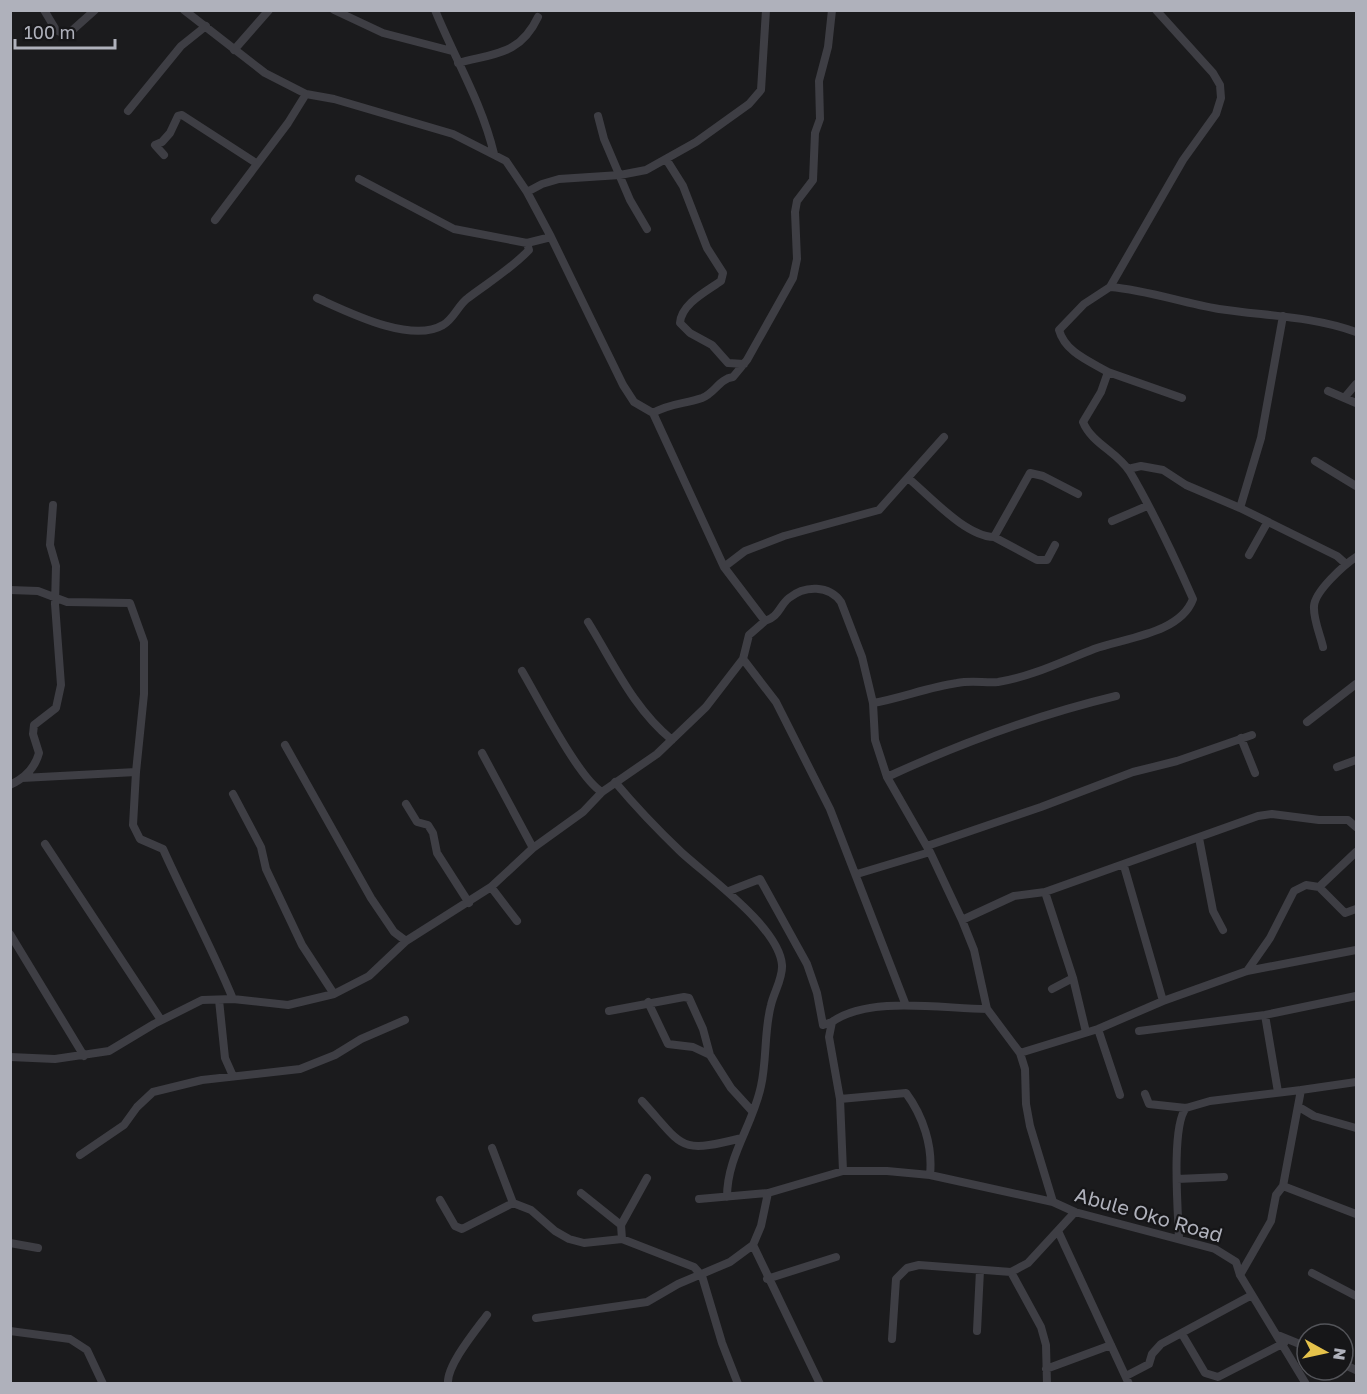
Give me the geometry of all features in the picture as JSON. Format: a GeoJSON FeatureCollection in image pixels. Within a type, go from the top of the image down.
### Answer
{"type":"FeatureCollection","features":[{"type":"Feature","properties":{"kind":"street"},"geometry":{"type":"LineString","coordinates":[[44,10],[57,30],[67,35],[95,10]]}},
{"type":"Feature","properties":{"kind":"street"},"geometry":{"type":"LineString","coordinates":[[184,10],[265,73],[306,93],[453,134],[506,161],[527,192],[552,237],[623,385],[634,402],[653,413],[724,567],[765,621]]}},
{"type":"Feature","properties":{"kind":"street"},"geometry":{"type":"LineString","coordinates":[[234,51],[269,10]]}},
{"type":"Feature","properties":{"kind":"street"},"geometry":{"type":"LineString","coordinates":[[334,10],[383,33],[416,44],[452,51]]}},
{"type":"Feature","properties":{"kind":"street"},"geometry":{"type":"LineString","coordinates":[[435,10],[452,51],[477,100],[494,154]]}},
{"type":"Feature","properties":{"kind":"street"},"geometry":{"type":"LineString","coordinates":[[527,192],[542,183],[559,179],[620,175],[646,170],[749,104],[761,90],[766,10]]}},
{"type":"Feature","properties":{"kind":"street"},"geometry":{"type":"LineString","coordinates":[[653,413],[666,405],[702,398],[725,378],[733,377],[744,364],[782,302],[793,279],[797,259],[795,212],[797,201],[813,180],[815,133],[820,120],[819,81],[828,47],[832,10]]}},
{"type":"Feature","properties":{"kind":"street"},"geometry":{"type":"LineString","coordinates":[[1156,10],[1213,73],[1220,85],[1221,98],[1216,114],[1183,160],[1110,287],[1084,304],[1059,330],[1065,343],[1074,352],[1108,372],[1182,398]]}},
{"type":"Feature","properties":{"kind":"street"},"geometry":{"type":"LineString","coordinates":[[458,63],[512,49],[530,35],[538,17]]}},
{"type":"Feature","properties":{"kind":"street"},"geometry":{"type":"LineString","coordinates":[[128,111],[181,46],[206,26]]}},
{"type":"Feature","properties":{"kind":"street"},"geometry":{"type":"LineString","coordinates":[[215,220],[288,123],[306,93]]}},
{"type":"Feature","properties":{"kind":"street"},"geometry":{"type":"LineString","coordinates":[[164,155],[155,145],[162,142],[178,116],[182,115],[256,163]]}},
{"type":"Feature","properties":{"kind":"street"},"geometry":{"type":"LineString","coordinates":[[598,116],[620,175],[647,229]]}},
{"type":"Feature","properties":{"kind":"street"},"geometry":{"type":"LineString","coordinates":[[666,159],[683,186],[707,249],[723,273],[720,281],[697,297],[683,312],[680,322],[690,333],[712,345],[728,363],[744,364]]}},
{"type":"Feature","properties":{"kind":"street"},"geometry":{"type":"LineString","coordinates":[[359,179],[454,229],[527,243],[552,237]]}},
{"type":"Feature","properties":{"kind":"street"},"geometry":{"type":"LineString","coordinates":[[317,298],[355,316],[393,327],[424,332],[448,322],[466,299],[518,262],[529,250],[527,243]]}},
{"type":"Feature","properties":{"kind":"street"},"geometry":{"type":"LineString","coordinates":[[1110,287],[1142,291],[1218,309],[1325,323],[1356,332]]}},
{"type":"Feature","properties":{"kind":"street"},"geometry":{"type":"LineString","coordinates":[[1240,508],[1261,438],[1282,316]]}},
{"type":"Feature","properties":{"kind":"street"},"geometry":{"type":"LineString","coordinates":[[873,703],[956,683],[981,680],[997,682],[1034,672],[1096,648],[1148,635],[1171,623],[1191,606],[1193,599],[1168,543],[1128,469],[1092,436],[1083,422],[1101,392],[1108,372]]}},
{"type":"Feature","properties":{"kind":"street"},"geometry":{"type":"LineString","coordinates":[[1345,397],[1356,384]]}},
{"type":"Feature","properties":{"kind":"street"},"geometry":{"type":"LineString","coordinates":[[1328,392],[1356,403]]}},
{"type":"Feature","properties":{"kind":"street"},"geometry":{"type":"LineString","coordinates":[[724,567],[745,551],[784,536],[879,510],[944,437]]}},
{"type":"Feature","properties":{"kind":"street"},"geometry":{"type":"LineString","coordinates":[[1315,461],[1356,486]]}},
{"type":"Feature","properties":{"kind":"street"},"geometry":{"type":"LineString","coordinates":[[1128,469],[1141,466],[1163,470],[1186,485],[1240,508],[1337,556],[1346,564]]}},
{"type":"Feature","properties":{"kind":"street"},"geometry":{"type":"LineString","coordinates":[[994,537],[1030,473],[1043,476],[1078,494]]}},
{"type":"Feature","properties":{"kind":"street"},"geometry":{"type":"LineString","coordinates":[[908,478],[962,524],[981,537],[994,537],[1037,560],[1047,560],[1055,545]]}},
{"type":"Feature","properties":{"kind":"street"},"geometry":{"type":"LineString","coordinates":[[10,785],[30,771],[39,756],[33,734],[34,725],[51,714],[61,694],[56,566],[50,545],[53,506]]}},
{"type":"Feature","properties":{"kind":"street"},"geometry":{"type":"LineString","coordinates":[[1112,521],[1147,506]]}},
{"type":"Feature","properties":{"kind":"street"},"geometry":{"type":"LineString","coordinates":[[1249,555],[1268,523]]}},
{"type":"Feature","properties":{"kind":"street"},"geometry":{"type":"LineString","coordinates":[[1323,647],[1314,603],[1316,596],[1346,564],[1356,557]]}},
{"type":"Feature","properties":{"kind":"street"},"geometry":{"type":"LineString","coordinates":[[12,1059],[84,1056],[109,1051],[161,1020],[202,1000],[232,999],[288,1005],[334,994],[369,976],[406,941],[491,887],[533,848],[583,812],[602,792],[657,754],[706,707],[743,659],[749,635],[765,621],[775,617],[788,598],[806,590],[818,588],[836,594],[850,620],[873,703],[875,740],[887,777],[929,849],[962,920],[974,950],[987,1009],[1020,1053],[1025,1069],[1026,1104],[1030,1126],[1053,1202]]}},
{"type":"Feature","properties":{"kind":"street"},"geometry":{"type":"LineString","coordinates":[[10,590],[39,591],[67,602],[126,602],[134,608],[144,642],[144,694],[133,825],[140,839],[163,849],[194,919],[217,959],[232,999]]}},
{"type":"Feature","properties":{"kind":"street"},"geometry":{"type":"LineString","coordinates":[[588,622],[639,706],[653,725],[672,740]]}},
{"type":"Feature","properties":{"kind":"street"},"geometry":{"type":"LineString","coordinates":[[743,659],[777,702],[825,799],[857,874],[905,1003]]}},
{"type":"Feature","properties":{"kind":"street"},"geometry":{"type":"LineString","coordinates":[[522,671],[578,765],[593,787],[602,792]]}},
{"type":"Feature","properties":{"kind":"street"},"geometry":{"type":"LineString","coordinates":[[1307,722],[1356,684]]}},
{"type":"Feature","properties":{"kind":"street"},"geometry":{"type":"LineString","coordinates":[[887,777],[937,754],[1022,722],[1056,710],[1116,696]]}},
{"type":"Feature","properties":{"kind":"street"},"geometry":{"type":"LineString","coordinates":[[857,874],[1133,772],[1177,761],[1252,735]]}},
{"type":"Feature","properties":{"kind":"street"},"geometry":{"type":"LineString","coordinates":[[1241,738],[1255,773]]}},
{"type":"Feature","properties":{"kind":"street"},"geometry":{"type":"LineString","coordinates":[[285,745],[370,898],[394,932],[406,941]]}},
{"type":"Feature","properties":{"kind":"street"},"geometry":{"type":"LineString","coordinates":[[482,753],[533,848]]}},
{"type":"Feature","properties":{"kind":"street"},"geometry":{"type":"LineString","coordinates":[[1337,767],[1356,760]]}},
{"type":"Feature","properties":{"kind":"street"},"geometry":{"type":"LineString","coordinates":[[22,778],[136,772]]}},
{"type":"Feature","properties":{"kind":"street"},"geometry":{"type":"LineString","coordinates":[[615,783],[679,850],[729,891],[775,943],[782,966],[765,1033],[761,1088],[748,1128],[729,1171],[727,1197]]}},
{"type":"Feature","properties":{"kind":"street"},"geometry":{"type":"LineString","coordinates":[[232,794],[261,847],[266,869],[302,945],[334,994]]}},
{"type":"Feature","properties":{"kind":"street"},"geometry":{"type":"LineString","coordinates":[[406,804],[417,822],[428,825],[433,833],[437,853],[469,903]]}},
{"type":"Feature","properties":{"kind":"street"},"geometry":{"type":"LineString","coordinates":[[962,920],[1014,897],[1045,892],[1124,866],[1173,845],[1258,816],[1272,814],[1319,820],[1348,820],[1356,827]]}},
{"type":"Feature","properties":{"kind":"street"},"geometry":{"type":"LineString","coordinates":[[1199,838],[1213,911],[1223,930]]}},
{"type":"Feature","properties":{"kind":"street"},"geometry":{"type":"LineString","coordinates":[[45,844],[161,1020]]}},
{"type":"Feature","properties":{"kind":"street"},"geometry":{"type":"LineString","coordinates":[[1319,887],[1356,852]]}},
{"type":"Feature","properties":{"kind":"street"},"geometry":{"type":"LineString","coordinates":[[1124,866],[1163,1001]]}},
{"type":"Feature","properties":{"kind":"street"},"geometry":{"type":"LineString","coordinates":[[729,891],[760,879],[807,964],[817,993],[823,1025],[854,1013],[905,1003],[953,1009],[987,1009]]}},
{"type":"Feature","properties":{"kind":"street"},"geometry":{"type":"LineString","coordinates":[[1247,971],[1270,938],[1294,891],[1305,885],[1319,887],[1345,913],[1356,909]]}},
{"type":"Feature","properties":{"kind":"street"},"geometry":{"type":"LineString","coordinates":[[491,887],[517,921]]}},
{"type":"Feature","properties":{"kind":"street"},"geometry":{"type":"LineString","coordinates":[[1045,892],[1073,978],[1086,1032]]}},
{"type":"Feature","properties":{"kind":"street"},"geometry":{"type":"LineString","coordinates":[[10,934],[84,1056]]}},
{"type":"Feature","properties":{"kind":"street"},"geometry":{"type":"LineString","coordinates":[[1020,1053],[1098,1029],[1163,1001],[1247,971],[1356,950]]}},
{"type":"Feature","properties":{"kind":"street"},"geometry":{"type":"LineString","coordinates":[[1052,988],[1073,978]]}},
{"type":"Feature","properties":{"kind":"street"},"geometry":{"type":"LineString","coordinates":[[1139,1031],[1265,1015],[1356,996]]}},
{"type":"Feature","properties":{"kind":"street"},"geometry":{"type":"LineString","coordinates":[[609,1011],[648,1002],[688,998],[702,1029],[710,1055],[730,1088],[752,1111]]}},
{"type":"Feature","properties":{"kind":"street"},"geometry":{"type":"LineString","coordinates":[[219,1000],[225,1058],[234,1076]]}},
{"type":"Feature","properties":{"kind":"street"},"geometry":{"type":"LineString","coordinates":[[648,1002],[668,1044],[693,1047],[710,1055]]}},
{"type":"Feature","properties":{"kind":"street"},"geometry":{"type":"LineString","coordinates":[[1265,1015],[1278,1092]]}},
{"type":"Feature","properties":{"kind":"street"},"geometry":{"type":"LineString","coordinates":[[80,1155],[124,1125],[137,1107],[153,1092],[234,1076],[300,1069],[335,1055],[361,1039],[405,1020]]}},
{"type":"Feature","properties":{"kind":"street"},"geometry":{"type":"LineString","coordinates":[[832,1022],[829,1037],[840,1099],[843,1171]]}},
{"type":"Feature","properties":{"kind":"street"},"geometry":{"type":"LineString","coordinates":[[1098,1029],[1120,1095]]}},
{"type":"Feature","properties":{"kind":"street"},"geometry":{"type":"LineString","coordinates":[[1145,1094],[1149,1104],[1186,1108],[1210,1101],[1356,1082]]}},
{"type":"Feature","properties":{"kind":"street"},"geometry":{"type":"LineString","coordinates":[[1240,1275],[1271,1221],[1276,1195],[1283,1186],[1301,1090]]}},
{"type":"Feature","properties":{"kind":"street"},"geometry":{"type":"LineString","coordinates":[[840,1099],[906,1093],[920,1118],[927,1139],[931,1160],[930,1175]]}},
{"type":"Feature","properties":{"kind":"street"},"geometry":{"type":"LineString","coordinates":[[642,1101],[681,1144],[704,1147],[742,1138]]}},
{"type":"Feature","properties":{"kind":"street"},"geometry":{"type":"LineString","coordinates":[[1299,1107],[1314,1116],[1356,1128]]}},
{"type":"Feature","properties":{"kind":"street"},"geometry":{"type":"LineString","coordinates":[[1179,1238],[1177,1179],[1179,1122],[1186,1108]]}},
{"type":"Feature","properties":{"kind":"street"},"geometry":{"type":"LineString","coordinates":[[492,1148],[513,1203],[531,1210],[555,1231],[569,1239],[584,1243],[622,1239],[694,1267],[702,1276],[708,1302],[734,1381]]}},
{"type":"Feature","properties":{"kind":"street","name":"Abule Oko Road"},"geometry":{"type":"LineString","coordinates":[[699,1199],[768,1194],[843,1171],[887,1171],[930,1175],[1053,1202],[1074,1212],[1179,1238],[1227,1254],[1236,1262],[1240,1275],[1282,1339],[1306,1383]]}},
{"type":"Feature","properties":{"kind":"street"},"geometry":{"type":"LineString","coordinates":[[1177,1179],[1224,1177]]}},
{"type":"Feature","properties":{"kind":"street"},"geometry":{"type":"LineString","coordinates":[[622,1239],[621,1225],[647,1178]]}},
{"type":"Feature","properties":{"kind":"street"},"geometry":{"type":"LineString","coordinates":[[1283,1186],[1356,1214]]}},
{"type":"Feature","properties":{"kind":"street"},"geometry":{"type":"LineString","coordinates":[[581,1193],[621,1225]]}},
{"type":"Feature","properties":{"kind":"street"},"geometry":{"type":"LineString","coordinates":[[536,1318],[647,1302],[678,1284],[702,1276],[730,1262],[753,1245],[761,1226],[768,1194]]}},
{"type":"Feature","properties":{"kind":"street"},"geometry":{"type":"LineString","coordinates":[[440,1200],[455,1226],[462,1229],[513,1203]]}},
{"type":"Feature","properties":{"kind":"street"},"geometry":{"type":"LineString","coordinates":[[892,1339],[894,1290],[900,1274],[919,1265],[1011,1272],[1028,1263],[1074,1212]]}},
{"type":"Feature","properties":{"kind":"street"},"geometry":{"type":"LineString","coordinates":[[1058,1231],[1128,1380],[1149,1364],[1152,1354],[1161,1344],[1252,1295]]}},
{"type":"Feature","properties":{"kind":"street"},"geometry":{"type":"LineString","coordinates":[[10,1243],[38,1248]]}},
{"type":"Feature","properties":{"kind":"street"},"geometry":{"type":"LineString","coordinates":[[753,1245],[767,1279],[820,1383]]}},
{"type":"Feature","properties":{"kind":"street"},"geometry":{"type":"LineString","coordinates":[[767,1279],[836,1257]]}},
{"type":"Feature","properties":{"kind":"street"},"geometry":{"type":"LineString","coordinates":[[977,1331],[980,1270]]}},
{"type":"Feature","properties":{"kind":"street"},"geometry":{"type":"LineString","coordinates":[[1011,1272],[1041,1327],[1046,1345],[1047,1383]]}},
{"type":"Feature","properties":{"kind":"street"},"geometry":{"type":"LineString","coordinates":[[1312,1273],[1356,1296]]}},
{"type":"Feature","properties":{"kind":"street"},"geometry":{"type":"LineString","coordinates":[[448,1383],[447,1379],[456,1361],[487,1315]]}},
{"type":"Feature","properties":{"kind":"street"},"geometry":{"type":"LineString","coordinates":[[10,1331],[70,1339],[87,1350],[103,1383]]}},
{"type":"Feature","properties":{"kind":"street"},"geometry":{"type":"LineString","coordinates":[[1182,1334],[1209,1383]]}},
{"type":"Feature","properties":{"kind":"street"},"geometry":{"type":"LineString","coordinates":[[1205,1373],[1218,1377],[1282,1339],[1295,1343]]}},
{"type":"Feature","properties":{"kind":"street"},"geometry":{"type":"LineString","coordinates":[[1046,1369],[1111,1345]]}}]}
